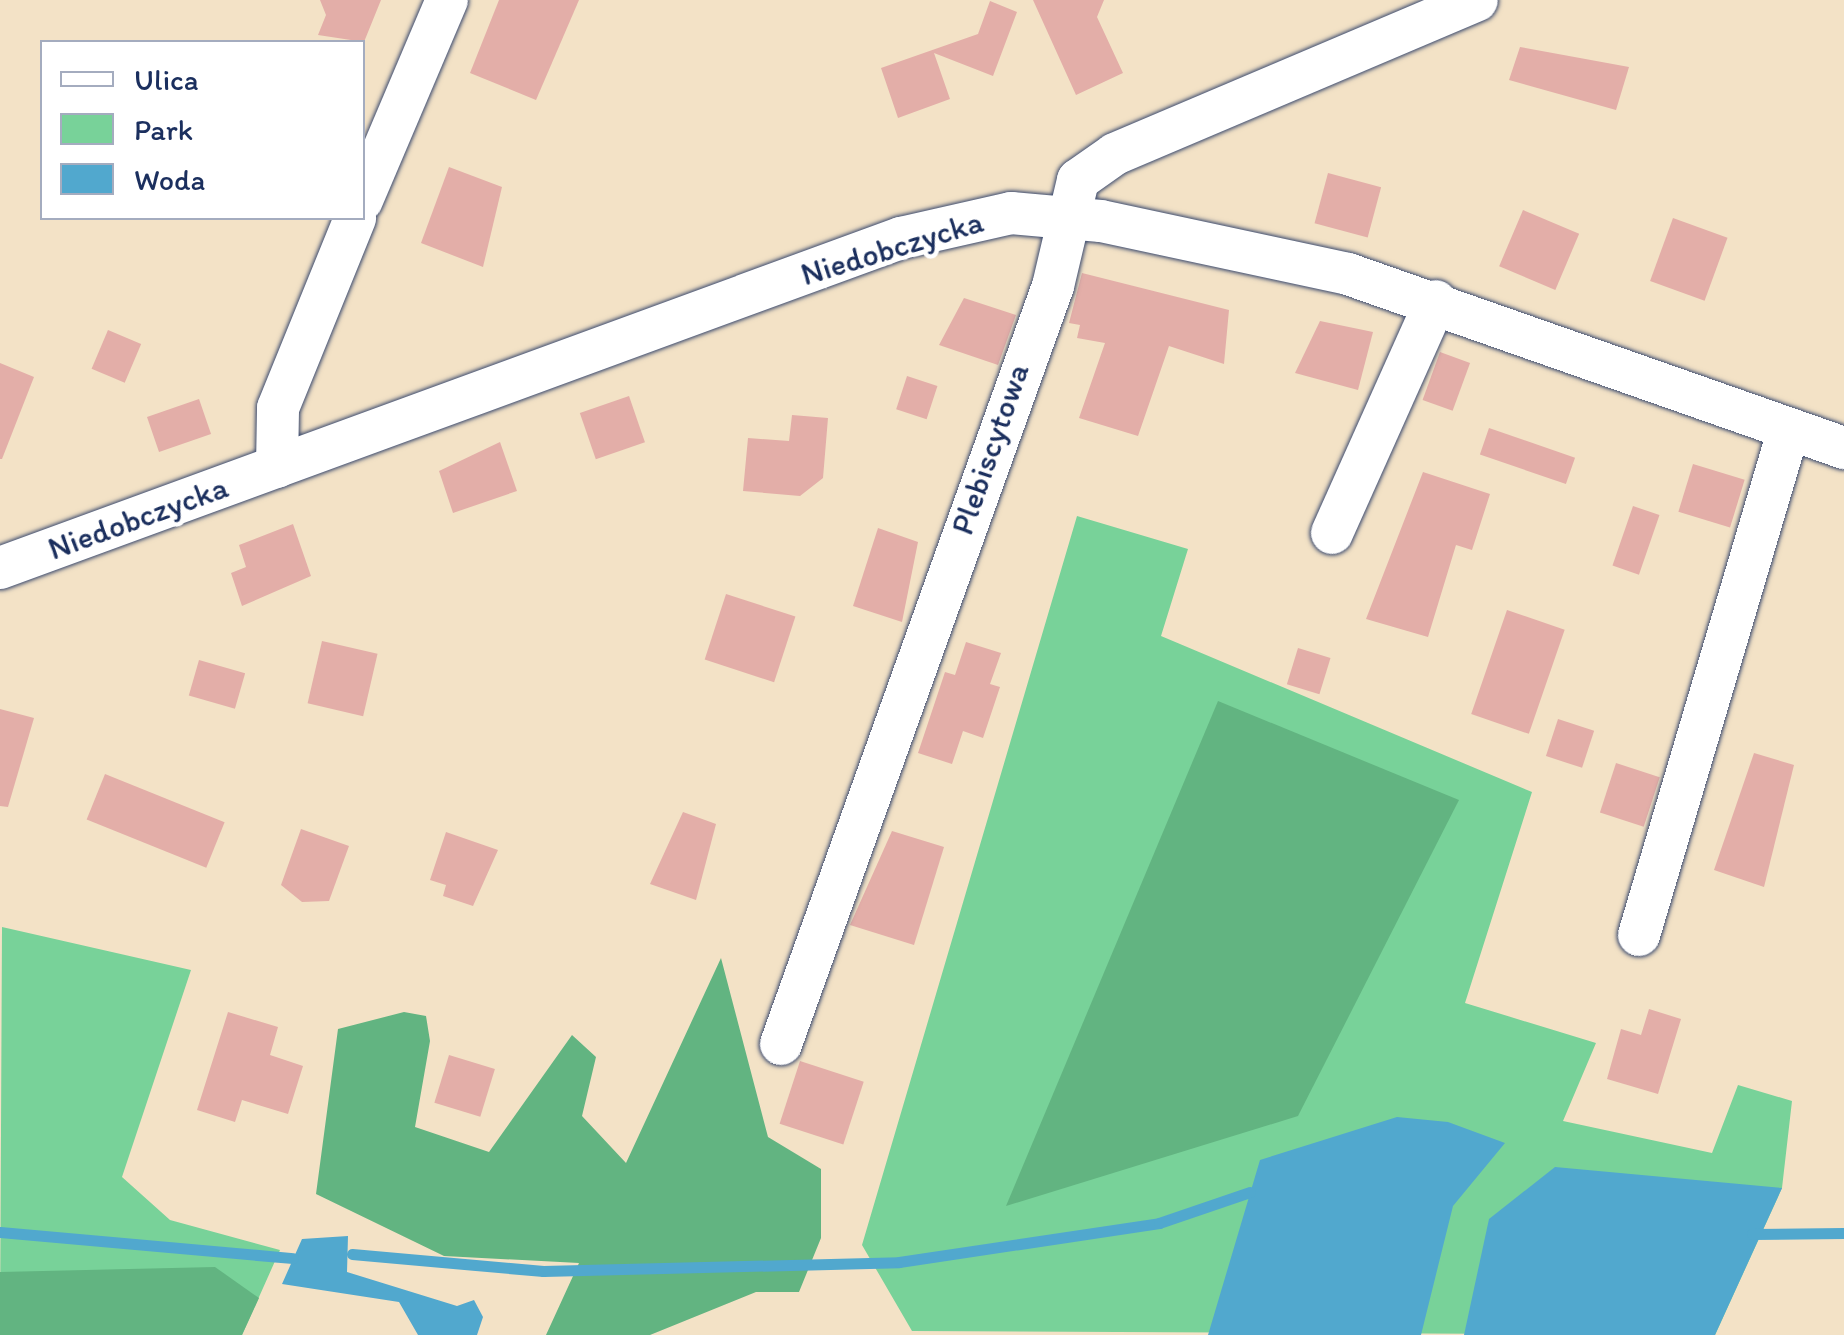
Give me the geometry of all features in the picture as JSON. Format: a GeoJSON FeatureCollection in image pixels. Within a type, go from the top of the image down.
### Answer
{"type":"FeatureCollection","features":[{"type":"Feature","properties":{"kind":"street"},"geometry":{"type":"LineString","coordinates":[[365,193],[446,0]]}},
{"type":"Feature","properties":{"kind":"street"},"geometry":{"type":"LineString","coordinates":[[1476,0],[1102,161],[1078,180],[1063,215],[1294,261],[1436,301],[1788,432],[1844,448]]}},
{"type":"Feature","properties":{"kind":"street","name":"Niedobczycka"},"geometry":{"type":"LineString","coordinates":[[0,568],[930,229],[1063,215]]}},
{"type":"Feature","properties":{"kind":"street","name":"Plebiscytowa"},"geometry":{"type":"LineString","coordinates":[[781,1044],[1053,286],[1063,215]]}},
{"type":"Feature","properties":{"kind":"street"},"geometry":{"type":"LineString","coordinates":[[277,467],[278,408],[354,220]]}},
{"type":"Feature","properties":{"kind":"street"},"geometry":{"type":"LineString","coordinates":[[1332,533],[1436,301]]}},
{"type":"Feature","properties":{"kind":"street"},"geometry":{"type":"LineString","coordinates":[[1640,935],[1788,432]]}},
{"type":"Feature","properties":{"kind":"green space"},"geometry":{"type":"Polygon","coordinates":[[[1077,516],[1188,549],[1161,636],[1532,792],[1465,1003],[1596,1043],[1563,1121],[1712,1153],[1738,1085],[1792,1101],[1782,1188],[1715,1335],[912,1331],[862,1245],[1077,516]]]}},
{"type":"Feature","properties":{"kind":"green space"},"geometry":{"type":"Polygon","coordinates":[[[1218,701],[1459,800],[1298,1116],[1006,1206],[1218,701]]]}},
{"type":"Feature","properties":{"kind":"green space"},"geometry":{"type":"Polygon","coordinates":[[[2,927],[191,970],[122,1177],[170,1220],[280,1250],[242,1335],[0,1335],[2,927]]]}},
{"type":"Feature","properties":{"kind":"green space"},"geometry":{"type":"Polygon","coordinates":[[[721,958],[768,1137],[821,1169],[821,1238],[799,1292],[756,1292],[650,1335],[546,1335],[579,1263],[444,1256],[316,1194],[338,1029],[404,1012],[426,1016],[430,1041],[415,1127],[489,1152],[572,1035],[596,1057],[582,1116],[626,1163],[721,958]]]}},
{"type":"Feature","properties":{"kind":"green space"},"geometry":{"type":"Polygon","coordinates":[[[215,1267],[259,1298],[242,1335],[0,1335],[0,1272],[215,1267]]]}},
{"type":"Feature","properties":{"kind":"water"},"geometry":{"type":"Polygon","coordinates":[[[1397,1117],[1448,1122],[1505,1143],[1453,1206],[1421,1335],[1208,1335],[1260,1160],[1397,1117]]]}},
{"type":"Feature","properties":{"kind":"water"},"geometry":{"type":"Polygon","coordinates":[[[1555,1167],[1782,1188],[1715,1335],[1464,1335],[1489,1219],[1555,1167]]]}},
{"type":"Feature","properties":{"kind":"water"},"geometry":{"type":"Polygon","coordinates":[[[348,1236],[347,1272],[457,1306],[474,1300],[483,1317],[477,1335],[418,1335],[399,1302],[282,1284],[302,1239],[348,1236]]]}},
{"type":"Feature","properties":{"kind":"building"},"geometry":{"type":"Polygon","coordinates":[[[320,0],[381,0],[365,40],[318,35],[326,15],[320,0]]]}},
{"type":"Feature","properties":{"kind":"building"},"geometry":{"type":"Polygon","coordinates":[[[499,0],[579,0],[536,100],[470,73],[499,0]]]}},
{"type":"Feature","properties":{"kind":"building"},"geometry":{"type":"Polygon","coordinates":[[[1033,0],[1104,0],[1097,17],[1123,73],[1076,95],[1033,0]]]}},
{"type":"Feature","properties":{"kind":"building"},"geometry":{"type":"Polygon","coordinates":[[[990,1],[1017,12],[993,76],[934,53],[950,99],[898,118],[881,68],[978,34],[990,1]]]}},
{"type":"Feature","properties":{"kind":"building"},"geometry":{"type":"Polygon","coordinates":[[[1520,47],[1629,67],[1616,110],[1509,80],[1520,47]]]}},
{"type":"Feature","properties":{"kind":"building"},"geometry":{"type":"Polygon","coordinates":[[[449,167],[502,187],[483,267],[421,243],[449,167]]]}},
{"type":"Feature","properties":{"kind":"building"},"geometry":{"type":"Polygon","coordinates":[[[1328,173],[1381,187],[1368,237],[1315,223],[1328,173]]]}},
{"type":"Feature","properties":{"kind":"building"},"geometry":{"type":"Polygon","coordinates":[[[1523,210],[1579,234],[1555,290],[1499,266],[1523,210]]]}},
{"type":"Feature","properties":{"kind":"building"},"geometry":{"type":"Polygon","coordinates":[[[1673,218],[1728,238],[1705,301],[1650,281],[1673,218]]]}},
{"type":"Feature","properties":{"kind":"building"},"geometry":{"type":"Polygon","coordinates":[[[1082,273],[1229,310],[1224,364],[1169,346],[1138,436],[1079,418],[1105,343],[1077,338],[1080,325],[1069,323],[1082,273]]]}},
{"type":"Feature","properties":{"kind":"building"},"geometry":{"type":"Polygon","coordinates":[[[964,298],[1016,315],[998,365],[939,345],[964,298]]]}},
{"type":"Feature","properties":{"kind":"building"},"geometry":{"type":"Polygon","coordinates":[[[1320,321],[1373,332],[1358,390],[1295,373],[1320,321]]]}},
{"type":"Feature","properties":{"kind":"building"},"geometry":{"type":"Polygon","coordinates":[[[108,330],[141,344],[125,383],[92,369],[108,330]]]}},
{"type":"Feature","properties":{"kind":"building"},"geometry":{"type":"Polygon","coordinates":[[[1440,352],[1470,363],[1453,411],[1423,400],[1440,352]]]}},
{"type":"Feature","properties":{"kind":"building"},"geometry":{"type":"Polygon","coordinates":[[[0,363],[34,377],[2,459],[0,459],[0,363]]]}},
{"type":"Feature","properties":{"kind":"building"},"geometry":{"type":"Polygon","coordinates":[[[907,376],[937,386],[927,419],[896,409],[907,376]]]}},
{"type":"Feature","properties":{"kind":"building"},"geometry":{"type":"Polygon","coordinates":[[[629,396],[645,442],[596,459],[580,413],[629,396]]]}},
{"type":"Feature","properties":{"kind":"building"},"geometry":{"type":"Polygon","coordinates":[[[199,399],[211,434],[159,452],[147,417],[199,399]]]}},
{"type":"Feature","properties":{"kind":"building"},"geometry":{"type":"Polygon","coordinates":[[[792,415],[828,418],[823,478],[800,496],[743,491],[748,438],[789,441],[792,415]]]}},
{"type":"Feature","properties":{"kind":"building"},"geometry":{"type":"Polygon","coordinates":[[[1489,428],[1575,458],[1566,484],[1480,454],[1489,428]]]}},
{"type":"Feature","properties":{"kind":"building"},"geometry":{"type":"Polygon","coordinates":[[[500,442],[517,491],[453,513],[439,471],[500,442]]]}},
{"type":"Feature","properties":{"kind":"building"},"geometry":{"type":"Polygon","coordinates":[[[1693,464],[1745,480],[1730,528],[1678,512],[1693,464]]]}},
{"type":"Feature","properties":{"kind":"building"},"geometry":{"type":"Polygon","coordinates":[[[1423,472],[1490,494],[1472,550],[1456,545],[1428,637],[1366,619],[1423,472]]]}},
{"type":"Feature","properties":{"kind":"building"},"geometry":{"type":"Polygon","coordinates":[[[1633,506],[1659,515],[1639,575],[1612,566],[1633,506]]]}},
{"type":"Feature","properties":{"kind":"building"},"geometry":{"type":"Polygon","coordinates":[[[293,524],[311,576],[242,606],[231,573],[246,567],[239,545],[293,524]]]}},
{"type":"Feature","properties":{"kind":"building"},"geometry":{"type":"Polygon","coordinates":[[[878,528],[918,542],[902,622],[853,606],[878,528]]]}},
{"type":"Feature","properties":{"kind":"building"},"geometry":{"type":"Polygon","coordinates":[[[726,594],[795,617],[774,682],[705,660],[726,594]]]}},
{"type":"Feature","properties":{"kind":"building"},"geometry":{"type":"Polygon","coordinates":[[[1507,610],[1565,630],[1529,734],[1471,714],[1507,610]]]}},
{"type":"Feature","properties":{"kind":"building"},"geometry":{"type":"Polygon","coordinates":[[[322,641],[378,654],[363,716],[308,703],[322,641]]]}},
{"type":"Feature","properties":{"kind":"building"},"geometry":{"type":"Polygon","coordinates":[[[966,642],[1001,653],[990,684],[1000,687],[983,738],[963,731],[952,764],[918,753],[945,672],[955,675],[966,642]]]}},
{"type":"Feature","properties":{"kind":"building"},"geometry":{"type":"Polygon","coordinates":[[[1298,648],[1331,658],[1319,694],[1287,684],[1298,648]]]}},
{"type":"Feature","properties":{"kind":"building"},"geometry":{"type":"Polygon","coordinates":[[[199,660],[245,673],[235,709],[189,696],[199,660]]]}},
{"type":"Feature","properties":{"kind":"building"},"geometry":{"type":"Polygon","coordinates":[[[0,709],[34,718],[8,807],[0,806],[0,709]]]}},
{"type":"Feature","properties":{"kind":"building"},"geometry":{"type":"Polygon","coordinates":[[[1558,719],[1594,731],[1582,768],[1546,756],[1558,719]]]}},
{"type":"Feature","properties":{"kind":"building"},"geometry":{"type":"Polygon","coordinates":[[[1754,753],[1794,765],[1764,887],[1714,870],[1754,753]]]}},
{"type":"Feature","properties":{"kind":"building"},"geometry":{"type":"Polygon","coordinates":[[[1616,763],[1660,777],[1644,827],[1600,812],[1616,763]]]}},
{"type":"Feature","properties":{"kind":"building"},"geometry":{"type":"Polygon","coordinates":[[[105,774],[225,822],[206,868],[87,819],[105,774]]]}},
{"type":"Feature","properties":{"kind":"building"},"geometry":{"type":"Polygon","coordinates":[[[683,812],[716,824],[696,900],[650,884],[683,812]]]}},
{"type":"Feature","properties":{"kind":"building"},"geometry":{"type":"Polygon","coordinates":[[[301,829],[349,846],[329,901],[302,902],[281,885],[301,829]]]}},
{"type":"Feature","properties":{"kind":"building"},"geometry":{"type":"Polygon","coordinates":[[[892,831],[944,847],[914,945],[850,925],[892,831]]]}},
{"type":"Feature","properties":{"kind":"building"},"geometry":{"type":"Polygon","coordinates":[[[446,832],[498,850],[473,906],[443,896],[446,885],[430,880],[446,832]]]}},
{"type":"Feature","properties":{"kind":"building"},"geometry":{"type":"Polygon","coordinates":[[[1649,1009],[1681,1019],[1658,1094],[1607,1079],[1621,1029],[1641,1035],[1649,1009]]]}},
{"type":"Feature","properties":{"kind":"building"},"geometry":{"type":"Polygon","coordinates":[[[228,1012],[278,1027],[270,1055],[303,1066],[288,1114],[242,1100],[235,1122],[197,1110],[228,1012]]]}},
{"type":"Feature","properties":{"kind":"building"},"geometry":{"type":"Polygon","coordinates":[[[449,1055],[495,1069],[480,1117],[434,1103],[449,1055]]]}},
{"type":"Feature","properties":{"kind":"building"},"geometry":{"type":"Polygon","coordinates":[[[800,1061],[864,1082],[843,1144],[780,1124],[800,1061]]]}},
{"type":"Feature","properties":{"kind":"waterway"},"geometry":{"type":"LineString","coordinates":[[352,1254],[543,1271],[899,1262],[1159,1223],[1250,1192]]}},
{"type":"Feature","properties":{"kind":"waterway"},"geometry":{"type":"LineString","coordinates":[[0,1232],[293,1258]]}},
{"type":"Feature","properties":{"kind":"waterway"},"geometry":{"type":"LineString","coordinates":[[1752,1234],[1844,1233]]}}]}
